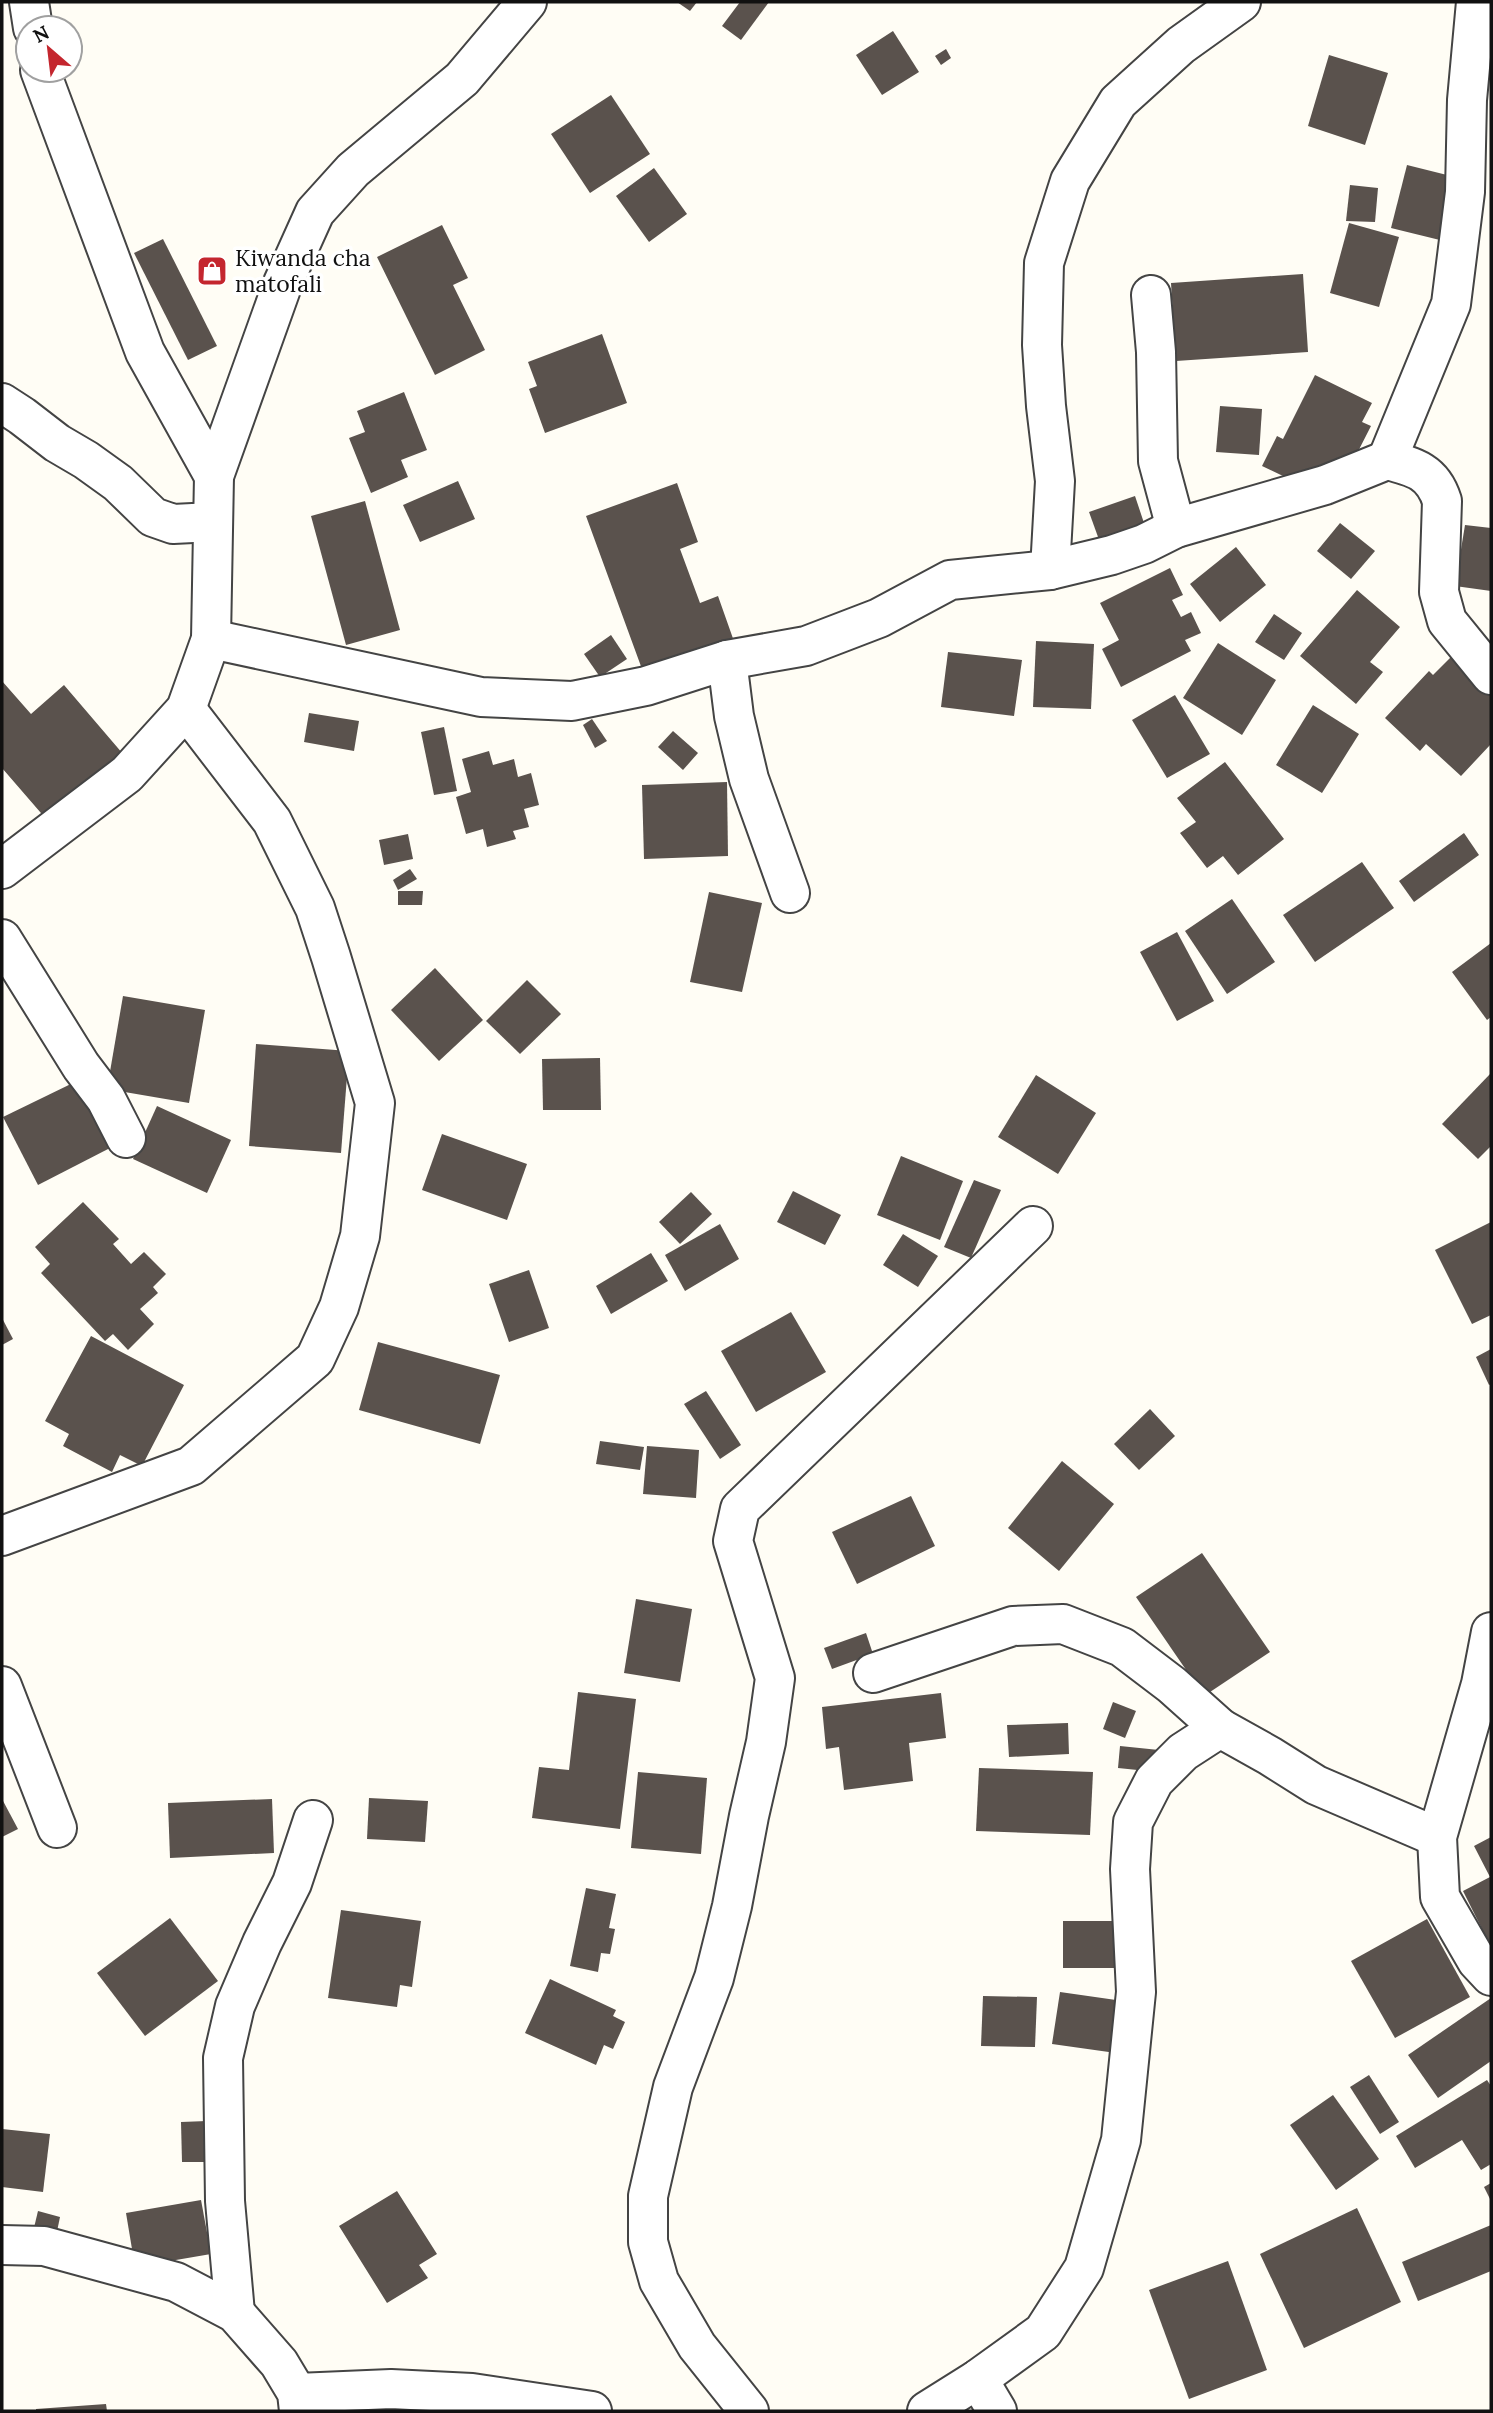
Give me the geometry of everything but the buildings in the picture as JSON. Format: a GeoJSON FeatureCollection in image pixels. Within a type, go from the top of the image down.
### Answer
{"type":"FeatureCollection","features":[{"type":"Feature","properties":{"kind":"street"},"geometry":{"type":"LineString","coordinates":[[2,869],[127,774],[186,709],[211,639],[214,475],[283,283],[315,212],[353,170],[463,79],[527,2]]}},
{"type":"Feature","properties":{"kind":"street"},"geometry":{"type":"LineString","coordinates":[[1050,570],[1055,481],[1042,345],[1044,263],[1070,181],[1118,102],[1181,45],[1241,2]]}},
{"type":"Feature","properties":{"kind":"street"},"geometry":{"type":"LineString","coordinates":[[1387,460],[1451,304],[1465,192],[1467,100],[1476,2]]}},
{"type":"Feature","properties":{"kind":"street"},"geometry":{"type":"LineString","coordinates":[[45,84],[145,352],[214,475]]}},
{"type":"Feature","properties":{"kind":"street"},"geometry":{"type":"LineString","coordinates":[[1152,295],[1158,461],[1176,528]]}},
{"type":"Feature","properties":{"kind":"street"},"geometry":{"type":"LineString","coordinates":[[2,403],[118,483],[153,517],[173,524],[213,522]]}},
{"type":"Feature","properties":{"kind":"street"},"geometry":{"type":"LineString","coordinates":[[211,639],[481,697],[572,701],[646,686],[727,660],[806,646],[879,618],[950,579],[1050,570],[1133,548],[1176,528],[1325,485],[1387,460],[1410,466],[1428,476],[1438,487],[1442,501],[1439,592],[1447,621],[1491,675]]}},
{"type":"Feature","properties":{"kind":"street"},"geometry":{"type":"LineString","coordinates":[[727,660],[734,716],[749,779],[790,893]]}},
{"type":"Feature","properties":{"kind":"street"},"geometry":{"type":"LineString","coordinates":[[2,1536],[191,1466],[315,1359],[339,1307],[360,1236],[375,1103],[315,908],[271,821],[186,709]]}},
{"type":"Feature","properties":{"kind":"street"},"geometry":{"type":"LineString","coordinates":[[2,939],[81,1066],[106,1098],[126,1138]]}},
{"type":"Feature","properties":{"kind":"street"},"geometry":{"type":"LineString","coordinates":[[749,2411],[697,2346],[659,2281],[648,2242],[648,2196],[673,2087],[714,1978],[732,1906],[748,1816],[766,1742],[775,1678],[733,1541],[740,1509],[1033,1226]]}},
{"type":"Feature","properties":{"kind":"street"},"geometry":{"type":"LineString","coordinates":[[873,1673],[1013,1626],[1063,1624],[1122,1647],[1172,1685],[1220,1728],[1316,1785],[1437,1837]]}},
{"type":"Feature","properties":{"kind":"street"},"geometry":{"type":"LineString","coordinates":[[1491,1632],[1481,1684],[1437,1837],[1440,1897],[1477,1961],[1491,1976]]}},
{"type":"Feature","properties":{"kind":"street"},"geometry":{"type":"LineString","coordinates":[[2,1686],[57,1828]]}},
{"type":"Feature","properties":{"kind":"street"},"geometry":{"type":"LineString","coordinates":[[927,2411],[988,2395],[1043,2332],[1083,2268],[1121,2140],[1136,1992],[1130,1869],[1133,1822],[1154,1781],[1183,1752],[1220,1728]]}},
{"type":"Feature","properties":{"kind":"street"},"geometry":{"type":"LineString","coordinates":[[234,2313],[225,2201],[223,2057],[235,2006],[292,1883],[313,1820]]}},
{"type":"Feature","properties":{"kind":"street"},"geometry":{"type":"LineString","coordinates":[[2,2245],[44,2246],[176,2282],[234,2313],[279,2363],[298,2402],[391,2389],[472,2393],[592,2411]]}},
{"type":"Feature","properties":{"kind":"place","name":"Kiwanda cha matofali"},"geometry":{"type":"Point","coordinates":[212,271]}}]}
